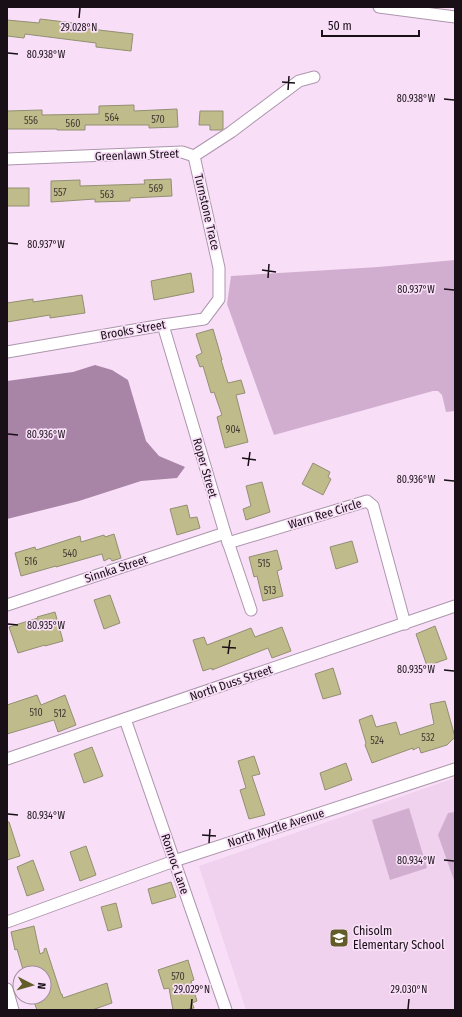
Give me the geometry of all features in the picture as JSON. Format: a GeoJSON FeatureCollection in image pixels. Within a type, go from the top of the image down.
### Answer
{"type":"FeatureCollection","features":[{"type":"Feature","properties":{"kind":"street"},"geometry":{"type":"LineString","coordinates":[[386,7],[455,17]]}},
{"type":"Feature","properties":{"kind":"street","name":"Greenlawn Street"},"geometry":{"type":"LineString","coordinates":[[7,159],[182,152],[194,156],[231,132],[299,81],[314,77]]}},
{"type":"Feature","properties":{"kind":"street","name":"Turnstone Trace"},"geometry":{"type":"LineString","coordinates":[[194,156],[219,268]]}},
{"type":"Feature","properties":{"kind":"street","name":"Brooks Street"},"geometry":{"type":"LineString","coordinates":[[7,352],[204,319],[219,299],[219,268]]}},
{"type":"Feature","properties":{"kind":"street","name":"Roper Street"},"geometry":{"type":"LineString","coordinates":[[163,325],[226,538],[251,610]]}},
{"type":"Feature","properties":{"kind":"street","name":"Warn Ree Circle"},"geometry":{"type":"LineString","coordinates":[[226,538],[367,501],[373,505],[405,624]]}},
{"type":"Feature","properties":{"kind":"street","name":"Sinnka Street"},"geometry":{"type":"LineString","coordinates":[[7,605],[226,538]]}},
{"type":"Feature","properties":{"kind":"street","name":"North Duss Street"},"geometry":{"type":"LineString","coordinates":[[7,759],[455,606]]}},
{"type":"Feature","properties":{"kind":"street","name":"Ronnoc Lane"},"geometry":{"type":"LineString","coordinates":[[125,719],[226,1010]]}},
{"type":"Feature","properties":{"kind":"street","name":"North Myrtle Avenue"},"geometry":{"type":"LineString","coordinates":[[7,922],[174,861],[455,770]]}},
{"type":"Feature","properties":{"kind":"street"},"geometry":{"type":"LineString","coordinates":[[7,989],[13,1010]]}},
{"type":"Feature","properties":{"kind":"shaded area"},"geometry":{"type":"Polygon","coordinates":[[[455,260],[455,411],[446,412],[442,395],[438,391],[433,391],[274,435],[227,304],[231,276],[378,267],[455,260]]]}},
{"type":"Feature","properties":{"kind":"shaded area"},"geometry":{"type":"Polygon","coordinates":[[[95,365],[112,370],[128,380],[146,441],[159,456],[185,467],[177,478],[141,481],[79,501],[7,519],[7,381],[73,372],[95,365]]]}},
{"type":"Feature","properties":{"kind":"shaded area","name":"Chisolm Elementary School"},"geometry":{"type":"Polygon","coordinates":[[[455,778],[455,1010],[246,1010],[199,866],[455,778]]]}},
{"type":"Feature","properties":{"kind":"shaded area"},"geometry":{"type":"Polygon","coordinates":[[[409,808],[427,868],[390,880],[372,820],[409,808]]]}},
{"type":"Feature","properties":{"kind":"shaded area"},"geometry":{"type":"Polygon","coordinates":[[[455,812],[455,883],[438,835],[448,813],[455,812]]]}},
{"type":"Feature","properties":{"kind":"building"},"geometry":{"type":"Polygon","coordinates":[[[40,19],[82,24],[82,28],[133,34],[131,51],[96,47],[96,43],[25,34],[24,38],[7,36],[7,20],[39,23],[40,19]]]}},
{"type":"Feature","properties":{"kind":"building"},"geometry":{"type":"Polygon","coordinates":[[[134,105],[134,111],[177,109],[178,127],[149,128],[149,125],[85,125],[85,130],[7,129],[7,111],[42,110],[42,115],[99,114],[99,106],[134,105]]]}},
{"type":"Feature","properties":{"kind":"building"},"geometry":{"type":"Polygon","coordinates":[[[200,111],[223,111],[223,129],[210,130],[210,125],[199,125],[200,111]]]}},
{"type":"Feature","properties":{"kind":"building"},"geometry":{"type":"Polygon","coordinates":[[[171,179],[172,196],[130,198],[130,201],[95,202],[95,199],[51,202],[51,181],[80,180],[80,186],[145,184],[144,180],[171,179]]]}},
{"type":"Feature","properties":{"kind":"building"},"geometry":{"type":"Polygon","coordinates":[[[7,188],[29,188],[29,206],[7,206],[7,188]]]}},
{"type":"Feature","properties":{"kind":"building"},"geometry":{"type":"Polygon","coordinates":[[[191,273],[194,292],[154,300],[151,281],[191,273]]]}},
{"type":"Feature","properties":{"kind":"building"},"geometry":{"type":"Polygon","coordinates":[[[82,295],[85,313],[50,318],[50,315],[7,322],[7,303],[33,299],[33,302],[82,295]]]}},
{"type":"Feature","properties":{"kind":"building"},"geometry":{"type":"Polygon","coordinates":[[[213,329],[228,383],[241,380],[245,393],[236,395],[248,442],[225,448],[217,417],[222,415],[214,392],[211,393],[203,366],[200,367],[196,356],[202,353],[196,334],[213,329]]]}},
{"type":"Feature","properties":{"kind":"building"},"geometry":{"type":"Polygon","coordinates":[[[313,463],[330,472],[328,477],[331,479],[323,495],[302,484],[313,463]]]}},
{"type":"Feature","properties":{"kind":"building"},"geometry":{"type":"Polygon","coordinates":[[[262,482],[270,512],[246,520],[243,509],[251,506],[246,486],[262,482]]]}},
{"type":"Feature","properties":{"kind":"building"},"geometry":{"type":"Polygon","coordinates":[[[187,505],[190,518],[197,517],[200,528],[177,535],[170,509],[187,505]]]}},
{"type":"Feature","properties":{"kind":"building"},"geometry":{"type":"Polygon","coordinates":[[[114,534],[121,558],[112,561],[110,558],[104,561],[102,554],[21,576],[15,553],[35,547],[36,550],[80,536],[81,542],[104,535],[105,537],[114,534]]]}},
{"type":"Feature","properties":{"kind":"building"},"geometry":{"type":"Polygon","coordinates":[[[352,541],[358,562],[336,569],[330,547],[352,541]]]}},
{"type":"Feature","properties":{"kind":"building"},"geometry":{"type":"Polygon","coordinates":[[[277,550],[282,569],[277,571],[283,596],[263,601],[257,576],[254,577],[249,557],[277,550]]]}},
{"type":"Feature","properties":{"kind":"building"},"geometry":{"type":"Polygon","coordinates":[[[110,595],[120,623],[104,629],[94,600],[110,595]]]}},
{"type":"Feature","properties":{"kind":"building"},"geometry":{"type":"Polygon","coordinates":[[[55,612],[63,641],[18,653],[9,627],[55,612]]]}},
{"type":"Feature","properties":{"kind":"building"},"geometry":{"type":"Polygon","coordinates":[[[435,626],[447,659],[427,666],[416,634],[435,626]]]}},
{"type":"Feature","properties":{"kind":"building"},"geometry":{"type":"Polygon","coordinates":[[[282,627],[291,651],[272,658],[268,648],[212,670],[212,668],[203,671],[193,640],[204,637],[207,645],[251,628],[255,637],[282,627]]]}},
{"type":"Feature","properties":{"kind":"building"},"geometry":{"type":"Polygon","coordinates":[[[333,668],[341,694],[323,699],[315,674],[333,668]]]}},
{"type":"Feature","properties":{"kind":"building"},"geometry":{"type":"Polygon","coordinates":[[[37,695],[41,705],[65,695],[76,725],[58,732],[54,720],[7,734],[7,705],[37,695]]]}},
{"type":"Feature","properties":{"kind":"building"},"geometry":{"type":"Polygon","coordinates":[[[445,701],[455,737],[447,745],[421,753],[419,747],[413,750],[413,748],[372,763],[365,745],[366,743],[359,720],[372,715],[376,727],[396,722],[400,735],[434,724],[430,704],[445,701]]]}},
{"type":"Feature","properties":{"kind":"building"},"geometry":{"type":"Polygon","coordinates":[[[92,747],[103,776],[84,783],[74,754],[92,747]]]}},
{"type":"Feature","properties":{"kind":"building"},"geometry":{"type":"Polygon","coordinates":[[[254,756],[260,774],[252,776],[265,815],[249,819],[240,790],[246,788],[238,761],[254,756]]]}},
{"type":"Feature","properties":{"kind":"building"},"geometry":{"type":"Polygon","coordinates":[[[346,763],[352,780],[325,790],[320,773],[346,763]]]}},
{"type":"Feature","properties":{"kind":"building"},"geometry":{"type":"Polygon","coordinates":[[[7,822],[9,822],[20,856],[7,860],[7,822]]]}},
{"type":"Feature","properties":{"kind":"building"},"geometry":{"type":"Polygon","coordinates":[[[86,846],[96,875],[80,881],[70,852],[86,846]]]}},
{"type":"Feature","properties":{"kind":"building"},"geometry":{"type":"Polygon","coordinates":[[[33,860],[44,890],[27,896],[17,867],[33,860]]]}},
{"type":"Feature","properties":{"kind":"building"},"geometry":{"type":"Polygon","coordinates":[[[171,882],[176,897],[152,904],[148,889],[171,882]]]}},
{"type":"Feature","properties":{"kind":"building"},"geometry":{"type":"Polygon","coordinates":[[[116,903],[122,927],[108,931],[101,907],[116,903]]]}},
{"type":"Feature","properties":{"kind":"building"},"geometry":{"type":"Polygon","coordinates":[[[34,926],[40,954],[44,952],[44,949],[46,948],[52,965],[22,965],[17,949],[15,950],[11,932],[34,926]]]}},
{"type":"Feature","properties":{"kind":"building"},"geometry":{"type":"Polygon","coordinates":[[[188,960],[194,980],[191,981],[197,1001],[192,1003],[194,1008],[173,1010],[169,988],[164,989],[158,970],[188,960]]]}},
{"type":"Feature","properties":{"kind":"building"},"geometry":{"type":"Polygon","coordinates":[[[52,966],[63,998],[107,983],[112,1003],[92,1010],[37,1010],[35,1005],[52,1005],[52,966]]]}},
{"type":"Feature","properties":{"kind":"place","name":"Chisolm Elementary School"},"geometry":{"type":"Point","coordinates":[339,938]}}]}
